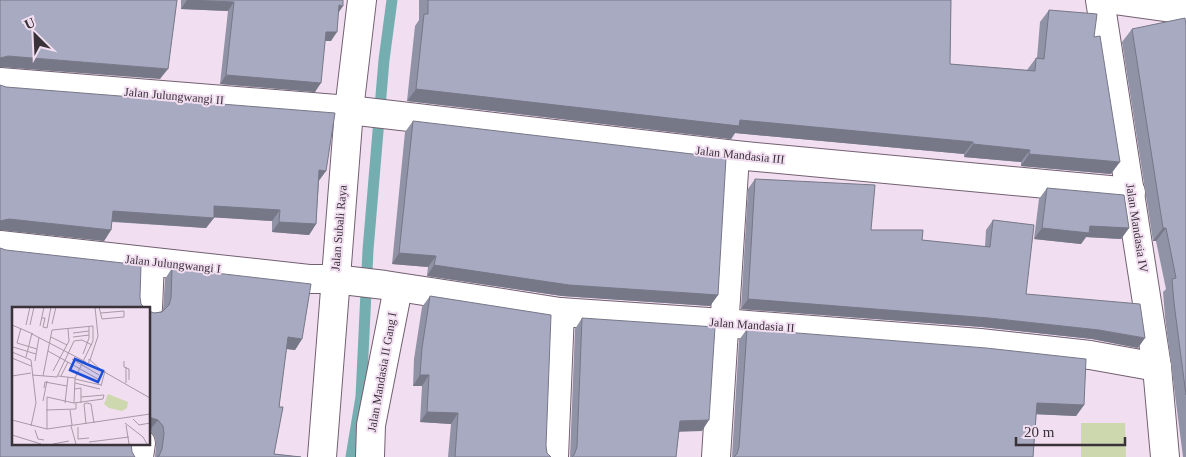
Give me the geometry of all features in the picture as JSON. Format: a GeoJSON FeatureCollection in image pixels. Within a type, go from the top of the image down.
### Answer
{"type":"FeatureCollection","features":[{"type":"Feature","properties":{"kind":"street","name":"Jalan Subali Raya"},"geometry":{"type":"LineString","coordinates":[[322,457],[341,280],[349,110],[362,0]]}},
{"type":"Feature","properties":{"kind":"street","name":"Jalan Mandasia IV"},"geometry":{"type":"LineString","coordinates":[[1100,0],[1132,192],[1158,367],[1164,457]]}},
{"type":"Feature","properties":{"kind":"street"},"geometry":{"type":"LineString","coordinates":[[1114,0],[1186,10]]}},
{"type":"Feature","properties":{"kind":"street","name":"Jalan Julungwangi II"},"geometry":{"type":"LineString","coordinates":[[0,82],[349,110]]}},
{"type":"Feature","properties":{"kind":"street","name":"Jalan Mandasia III"},"geometry":{"type":"LineString","coordinates":[[349,110],[735,155],[1132,192]]}},
{"type":"Feature","properties":{"kind":"street"},"geometry":{"type":"LineString","coordinates":[[716,457],[735,155]]}},
{"type":"Feature","properties":{"kind":"street","name":"Jalan Julungwangi I"},"geometry":{"type":"LineString","coordinates":[[0,245],[309,279],[341,280]]}},
{"type":"Feature","properties":{"kind":"street"},"geometry":{"type":"LineString","coordinates":[[148,307],[150,262]]}},
{"type":"Feature","properties":{"kind":"street","name":"Jalan Mandasia II"},"geometry":{"type":"LineString","coordinates":[[341,280],[560,312],[980,343],[1090,355],[1158,367]]}},
{"type":"Feature","properties":{"kind":"street","name":"Jalan Mandasia II Gang I"},"geometry":{"type":"LineString","coordinates":[[370,457],[371,425],[391,286]]}},
{"type":"Feature","properties":{"kind":"street"},"geometry":{"type":"LineString","coordinates":[[554,457],[560,312]]}},
{"type":"Feature","properties":{"kind":"street"},"geometry":{"type":"LineString","coordinates":[[139,457],[141,444]]}},
{"type":"Feature","properties":{"kind":"green space"},"geometry":{"type":"Polygon","coordinates":[[[1081,423],[1125,423],[1126,457],[1081,457],[1081,423]]]}},
{"type":"Feature","properties":{"kind":"building"},"geometry":{"type":"Polygon","coordinates":[[[0,0],[177,0],[168,69],[8,56],[0,58],[0,0]]]}},
{"type":"Feature","properties":{"kind":"building"},"geometry":{"type":"Polygon","coordinates":[[[187,0],[343,0],[343,6],[339,5],[337,32],[326,32],[321,83],[226,75],[234,2],[187,0]]]}},
{"type":"Feature","properties":{"kind":"building"},"geometry":{"type":"Polygon","coordinates":[[[428,0],[951,0],[950,64],[1035,71],[1036,58],[1044,59],[1049,10],[1097,14],[1094,37],[1100,36],[1120,162],[1029,154],[1030,150],[973,144],[973,142],[740,120],[739,126],[416,89],[424,14],[428,14],[428,0]]]}},
{"type":"Feature","properties":{"kind":"building"},"geometry":{"type":"Polygon","coordinates":[[[1185,18],[1186,395],[1174,303],[1172,279],[1176,278],[1166,228],[1163,228],[1132,29],[1185,18]]]}},
{"type":"Feature","properties":{"kind":"building"},"geometry":{"type":"Polygon","coordinates":[[[0,85],[335,113],[326,171],[319,170],[316,224],[279,222],[280,210],[214,206],[214,218],[113,211],[111,230],[9,219],[0,221],[0,85]]]}},
{"type":"Feature","properties":{"kind":"building"},"geometry":{"type":"Polygon","coordinates":[[[413,121],[726,158],[718,295],[569,285],[434,265],[436,256],[399,253],[413,121]]]}},
{"type":"Feature","properties":{"kind":"building"},"geometry":{"type":"Polygon","coordinates":[[[755,179],[875,185],[871,230],[923,230],[922,240],[990,247],[993,220],[1034,225],[1026,294],[1140,304],[1145,338],[1099,330],[989,318],[748,299],[755,179]]]}},
{"type":"Feature","properties":{"kind":"building"},"geometry":{"type":"Polygon","coordinates":[[[1047,188],[1124,195],[1129,228],[1090,226],[1089,233],[1042,228],[1047,188]]]}},
{"type":"Feature","properties":{"kind":"building"},"geometry":{"type":"Polygon","coordinates":[[[0,248],[141,265],[140,297],[141,304],[144,307],[12,307],[12,444],[131,444],[135,457],[0,457],[0,248]]]}},
{"type":"Feature","properties":{"kind":"building"},"geometry":{"type":"Polygon","coordinates":[[[172,268],[311,284],[302,339],[288,337],[279,407],[283,407],[274,454],[301,457],[157,457],[162,449],[164,434],[163,426],[158,420],[150,417],[150,311],[162,312],[169,305],[172,268]]]}},
{"type":"Feature","properties":{"kind":"building"},"geometry":{"type":"Polygon","coordinates":[[[430,296],[551,315],[546,446],[547,453],[551,457],[455,457],[458,413],[427,412],[429,375],[420,375],[430,296]]]}},
{"type":"Feature","properties":{"kind":"building"},"geometry":{"type":"Polygon","coordinates":[[[582,318],[715,327],[709,420],[680,421],[676,457],[572,457],[577,447],[582,318]]]}},
{"type":"Feature","properties":{"kind":"building"},"geometry":{"type":"Polygon","coordinates":[[[747,329],[986,348],[1086,359],[1084,405],[1037,403],[1033,457],[734,457],[739,447],[747,329]]]}},
{"type":"Feature","properties":{"kind":"waterway"},"geometry":{"type":"LineString","coordinates":[[351,457],[361,397],[368,250],[384,60],[392,0]]}}]}
